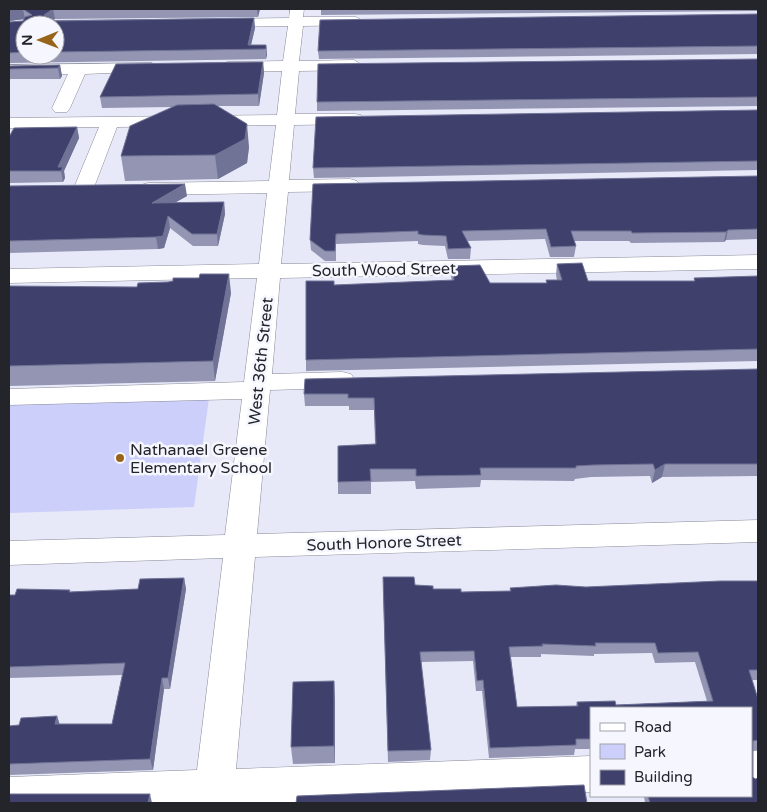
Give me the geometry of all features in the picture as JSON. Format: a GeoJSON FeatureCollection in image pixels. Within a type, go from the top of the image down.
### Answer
{"type":"FeatureCollection","features":[{"type":"Feature","properties":{"kind":"street"},"geometry":{"type":"LineString","coordinates":[[204,23],[296,16],[376,21]]}},
{"type":"Feature","properties":{"kind":"street","name":"West 36th Street"},"geometry":{"type":"LineString","coordinates":[[214,795],[296,16]]}},
{"type":"Feature","properties":{"kind":"street"},"geometry":{"type":"LineString","coordinates":[[208,67],[373,65]]}},
{"type":"Feature","properties":{"kind":"street"},"geometry":{"type":"LineString","coordinates":[[9,70],[168,68]]}},
{"type":"Feature","properties":{"kind":"street"},"geometry":{"type":"LineString","coordinates":[[61,108],[79,69]]}},
{"type":"Feature","properties":{"kind":"street"},"geometry":{"type":"LineString","coordinates":[[9,124],[371,118]]}},
{"type":"Feature","properties":{"kind":"street"},"geometry":{"type":"LineString","coordinates":[[83,190],[110,122]]}},
{"type":"Feature","properties":{"kind":"street"},"geometry":{"type":"LineString","coordinates":[[131,189],[366,185]]}},
{"type":"Feature","properties":{"kind":"street","name":"South Wood Street"},"geometry":{"type":"LineString","coordinates":[[9,276],[758,262]]}},
{"type":"Feature","properties":{"kind":"street"},"geometry":{"type":"LineString","coordinates":[[9,397],[365,380]]}},
{"type":"Feature","properties":{"kind":"street","name":"South Honore Street"},"geometry":{"type":"LineString","coordinates":[[9,553],[758,532]]}},
{"type":"Feature","properties":{"kind":"street"},"geometry":{"type":"LineString","coordinates":[[9,795],[214,795],[590,774]]}},
{"type":"Feature","properties":{"kind":"green space","name":"Nathanael Greene Elementary School"},"geometry":{"type":"Polygon","coordinates":[[[209,398],[194,507],[9,513],[9,404],[209,398]]]}},
{"type":"Feature","properties":{"kind":"building"},"geometry":{"type":"Polygon","coordinates":[[[23,9],[53,9],[44,15],[32,15],[23,9]]]}},
{"type":"Feature","properties":{"kind":"building"},"geometry":{"type":"Polygon","coordinates":[[[758,14],[758,46],[318,51],[320,20],[758,14]]]}},
{"type":"Feature","properties":{"kind":"building"},"geometry":{"type":"Polygon","coordinates":[[[254,18],[248,45],[266,45],[266,49],[65,52],[65,21],[254,18]]]}},
{"type":"Feature","properties":{"kind":"building"},"geometry":{"type":"Polygon","coordinates":[[[9,22],[15,22],[15,53],[9,53],[9,22]]]}},
{"type":"Feature","properties":{"kind":"building"},"geometry":{"type":"Polygon","coordinates":[[[758,59],[758,97],[317,102],[318,64],[758,59]]]}},
{"type":"Feature","properties":{"kind":"building"},"geometry":{"type":"Polygon","coordinates":[[[263,62],[258,94],[100,97],[116,64],[263,62]]]}},
{"type":"Feature","properties":{"kind":"building"},"geometry":{"type":"Polygon","coordinates":[[[60,65],[58,68],[9,69],[9,66],[60,65]]]}},
{"type":"Feature","properties":{"kind":"building"},"geometry":{"type":"Polygon","coordinates":[[[214,104],[247,124],[245,139],[215,155],[121,156],[130,126],[177,105],[214,104]]]}},
{"type":"Feature","properties":{"kind":"building"},"geometry":{"type":"Polygon","coordinates":[[[758,110],[758,161],[313,168],[316,117],[758,110]]]}},
{"type":"Feature","properties":{"kind":"building"},"geometry":{"type":"Polygon","coordinates":[[[77,127],[58,167],[63,167],[61,171],[9,171],[9,137],[14,128],[77,127]]]}},
{"type":"Feature","properties":{"kind":"building"},"geometry":{"type":"Polygon","coordinates":[[[758,176],[758,229],[728,230],[726,232],[632,233],[631,231],[571,231],[576,246],[551,247],[546,229],[462,231],[471,248],[448,249],[446,236],[423,235],[418,234],[418,231],[336,234],[335,251],[325,251],[310,240],[313,184],[758,176]]]}},
{"type":"Feature","properties":{"kind":"building"},"geometry":{"type":"Polygon","coordinates":[[[185,184],[152,203],[224,202],[217,234],[192,234],[168,216],[163,236],[9,241],[9,186],[185,184]]]}},
{"type":"Feature","properties":{"kind":"building"},"geometry":{"type":"Polygon","coordinates":[[[582,263],[588,281],[695,281],[694,278],[758,276],[758,349],[306,360],[306,281],[334,281],[334,285],[454,280],[452,266],[480,265],[490,283],[547,283],[546,280],[562,280],[557,264],[582,263]]]}},
{"type":"Feature","properties":{"kind":"building"},"geometry":{"type":"Polygon","coordinates":[[[200,274],[229,274],[213,361],[9,366],[9,286],[137,287],[138,283],[168,282],[173,281],[173,278],[199,278],[200,274]]]}},
{"type":"Feature","properties":{"kind":"building"},"geometry":{"type":"Polygon","coordinates":[[[758,369],[758,464],[665,464],[655,470],[653,464],[593,465],[576,466],[576,468],[480,468],[481,475],[416,476],[416,469],[370,469],[371,481],[338,482],[338,446],[376,444],[374,398],[348,398],[348,394],[304,394],[305,379],[758,369]]]}},
{"type":"Feature","properties":{"kind":"building"},"geometry":{"type":"Polygon","coordinates":[[[383,577],[414,577],[415,585],[433,586],[433,589],[461,589],[461,592],[511,591],[510,588],[556,585],[586,587],[758,581],[758,670],[749,670],[758,699],[758,740],[753,741],[753,777],[755,779],[758,778],[758,803],[650,803],[648,797],[752,797],[752,707],[590,707],[590,739],[576,739],[576,745],[490,748],[483,680],[477,681],[474,651],[420,652],[431,750],[388,751],[383,577]],[[595,643],[596,646],[542,644],[543,646],[509,647],[517,707],[578,706],[577,702],[615,701],[616,705],[713,701],[698,652],[658,653],[655,643],[595,643]]]}},
{"type":"Feature","properties":{"kind":"building"},"geometry":{"type":"Polygon","coordinates":[[[184,578],[168,678],[162,678],[150,759],[9,764],[9,726],[19,725],[21,718],[57,716],[55,724],[112,724],[125,663],[9,667],[9,595],[15,595],[17,589],[70,590],[69,592],[138,589],[140,579],[184,578]]]}},
{"type":"Feature","properties":{"kind":"building"},"geometry":{"type":"Polygon","coordinates":[[[334,681],[334,746],[291,747],[293,682],[334,681]]]}},
{"type":"Feature","properties":{"kind":"building"},"geometry":{"type":"Polygon","coordinates":[[[584,785],[587,803],[296,803],[297,796],[584,785]]]}},
{"type":"Feature","properties":{"kind":"building"},"geometry":{"type":"Polygon","coordinates":[[[9,794],[150,794],[148,803],[9,803],[9,794]]]}},
{"type":"Feature","properties":{"kind":"place","name":"Nathanael Greene Elementary School"},"geometry":{"type":"Point","coordinates":[120,458]}}]}
